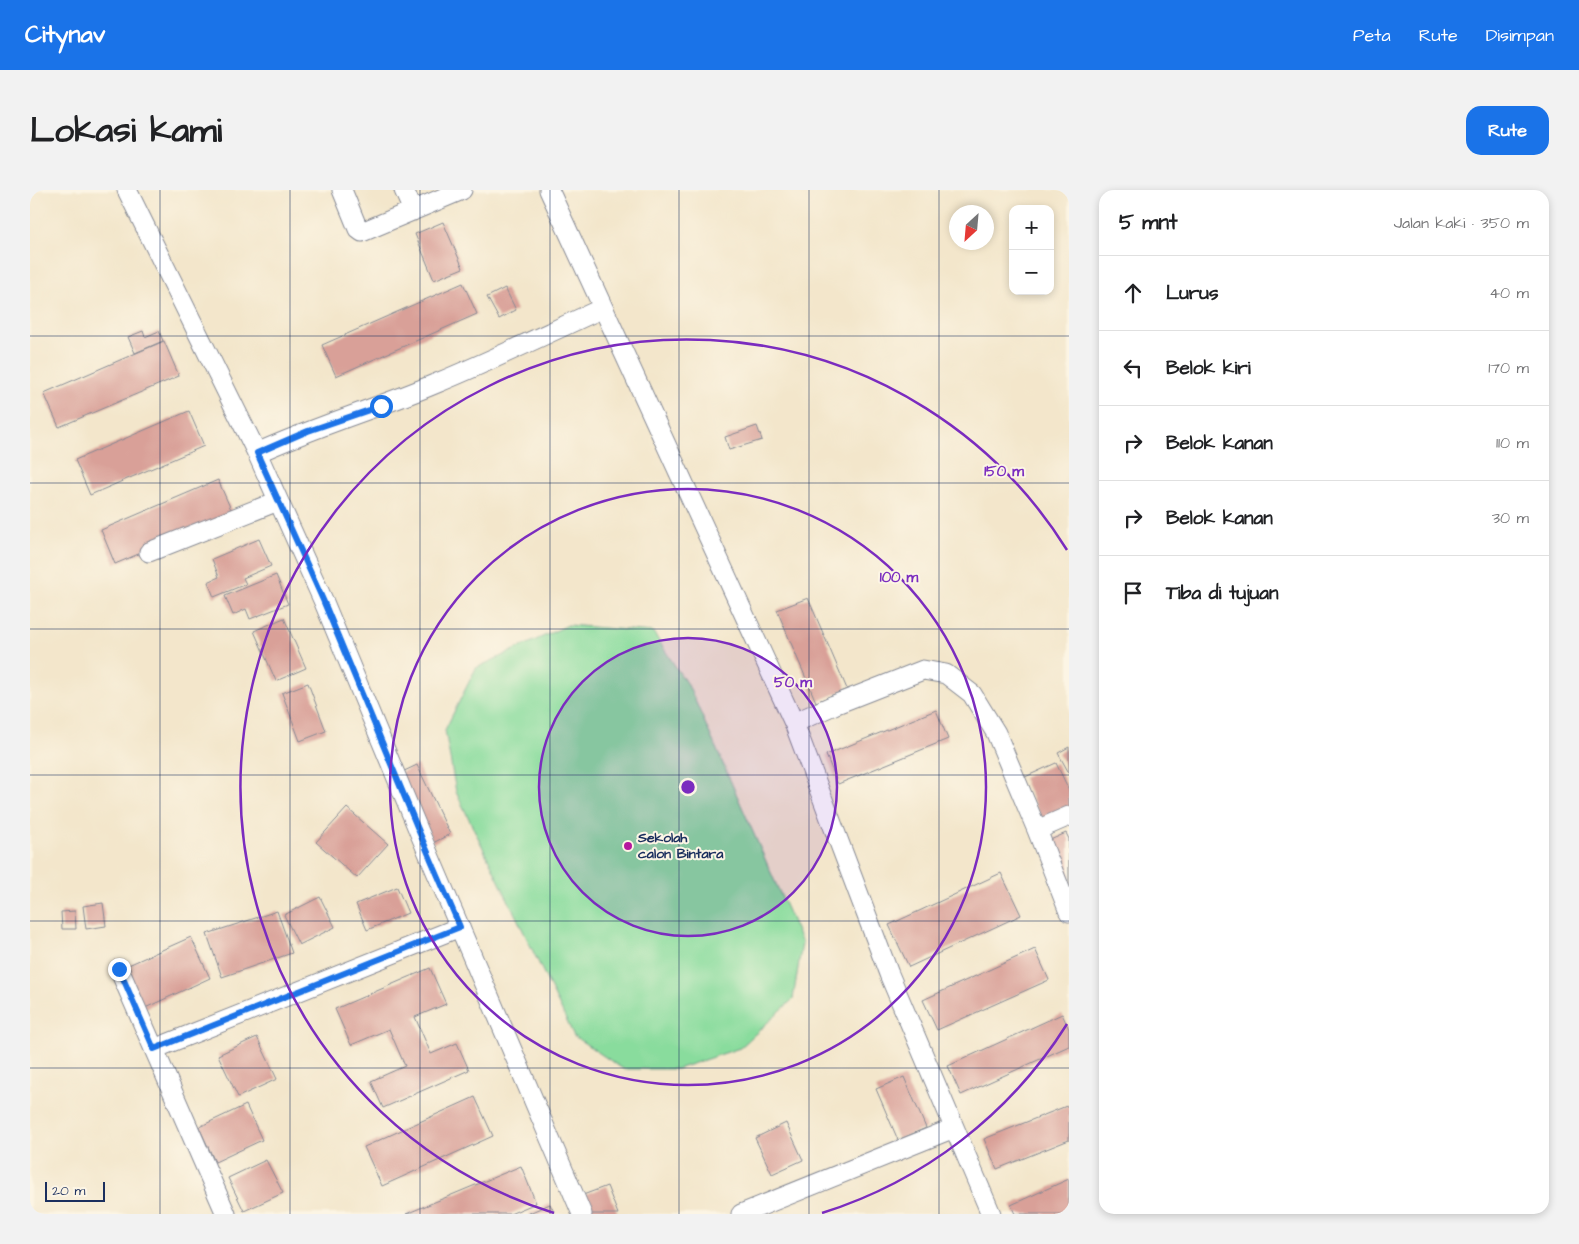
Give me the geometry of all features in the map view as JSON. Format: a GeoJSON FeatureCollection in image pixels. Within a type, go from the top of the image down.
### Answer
{"type":"FeatureCollection","features":[{"type":"Feature","properties":{"kind":"lane"},"geometry":{"type":"LineString","coordinates":[[127,190],[257,453],[323,600],[420,834],[582,1214]]}},
{"type":"Feature","properties":{"kind":"lane"},"geometry":{"type":"LineString","coordinates":[[342,190],[361,232],[462,190]]}},
{"type":"Feature","properties":{"kind":"lane"},"geometry":{"type":"LineString","coordinates":[[404,190],[413,211]]}},
{"type":"Feature","properties":{"kind":"lane"},"geometry":{"type":"LineString","coordinates":[[549,190],[794,723],[889,974],[991,1214]]}},
{"type":"Feature","properties":{"kind":"lane"},"geometry":{"type":"LineString","coordinates":[[257,453],[308,431],[381,406],[438,383],[603,308]]}},
{"type":"Feature","properties":{"kind":"lane"},"geometry":{"type":"LineString","coordinates":[[149,552],[278,501]]}},
{"type":"Feature","properties":{"kind":"lane"},"geometry":{"type":"LineString","coordinates":[[794,723],[834,705],[924,670],[946,674],[972,694],[996,733],[1069,912]]}},
{"type":"Feature","properties":{"kind":"lane"},"geometry":{"type":"LineString","coordinates":[[1037,830],[1069,816]]}},
{"type":"Feature","properties":{"kind":"lane"},"geometry":{"type":"LineString","coordinates":[[154,1049],[460,927]]}},
{"type":"Feature","properties":{"kind":"lane"},"geometry":{"type":"LineString","coordinates":[[119,969],[226,1214]]}},
{"type":"Feature","properties":{"kind":"lane"},"geometry":{"type":"LineString","coordinates":[[741,1214],[954,1128]]}},
{"type":"Feature","properties":{"kind":"green space"},"geometry":{"type":"Polygon","coordinates":[[[568,625],[653,632],[690,689],[802,943],[793,999],[740,1048],[677,1069],[623,1069],[574,1036],[456,792],[445,730],[476,668],[568,625]]]}},
{"type":"Feature","properties":{"kind":"building"},"geometry":{"type":"Polygon","coordinates":[[[443,222],[463,268],[434,280],[415,234],[443,222]]]}},
{"type":"Feature","properties":{"kind":"building"},"geometry":{"type":"Polygon","coordinates":[[[463,283],[477,314],[336,376],[322,345],[463,283]]]}},
{"type":"Feature","properties":{"kind":"building"},"geometry":{"type":"Polygon","coordinates":[[[505,288],[516,310],[499,319],[487,297],[505,288]]]}},
{"type":"Feature","properties":{"kind":"building"},"geometry":{"type":"Polygon","coordinates":[[[143,331],[145,337],[159,331],[163,341],[135,353],[128,337],[143,331]]]}},
{"type":"Feature","properties":{"kind":"building"},"geometry":{"type":"Polygon","coordinates":[[[164,341],[179,376],[59,427],[44,393],[164,341]]]}},
{"type":"Feature","properties":{"kind":"building"},"geometry":{"type":"Polygon","coordinates":[[[189,411],[204,446],[90,495],[75,460],[189,411]]]}},
{"type":"Feature","properties":{"kind":"building"},"geometry":{"type":"Polygon","coordinates":[[[757,426],[762,440],[729,450],[725,437],[757,426]]]}},
{"type":"Feature","properties":{"kind":"building"},"geometry":{"type":"Polygon","coordinates":[[[218,480],[233,514],[115,564],[101,530],[218,480]]]}},
{"type":"Feature","properties":{"kind":"building"},"geometry":{"type":"Polygon","coordinates":[[[259,539],[271,566],[243,578],[246,584],[214,597],[208,582],[219,577],[212,559],[259,539]]]}},
{"type":"Feature","properties":{"kind":"building"},"geometry":{"type":"Polygon","coordinates":[[[276,575],[288,604],[250,619],[246,609],[233,615],[225,596],[276,575]]]}},
{"type":"Feature","properties":{"kind":"building"},"geometry":{"type":"Polygon","coordinates":[[[808,598],[847,689],[816,702],[777,610],[808,598]]]}},
{"type":"Feature","properties":{"kind":"building"},"geometry":{"type":"Polygon","coordinates":[[[284,618],[306,668],[276,681],[254,631],[284,618]]]}},
{"type":"Feature","properties":{"kind":"building"},"geometry":{"type":"Polygon","coordinates":[[[308,683],[326,731],[300,741],[282,693],[308,683]]]}},
{"type":"Feature","properties":{"kind":"building"},"geometry":{"type":"Polygon","coordinates":[[[936,710],[948,739],[838,784],[826,755],[936,710]]]}},
{"type":"Feature","properties":{"kind":"building"},"geometry":{"type":"Polygon","coordinates":[[[1069,747],[1069,773],[1058,753],[1069,747]]]}},
{"type":"Feature","properties":{"kind":"building"},"geometry":{"type":"Polygon","coordinates":[[[1056,763],[1069,790],[1069,808],[1042,820],[1023,778],[1056,763]]]}},
{"type":"Feature","properties":{"kind":"building"},"geometry":{"type":"Polygon","coordinates":[[[417,765],[450,834],[433,843],[400,773],[417,765]]]}},
{"type":"Feature","properties":{"kind":"building"},"geometry":{"type":"Polygon","coordinates":[[[347,808],[388,844],[357,878],[316,842],[347,808]]]}},
{"type":"Feature","properties":{"kind":"building"},"geometry":{"type":"Polygon","coordinates":[[[1066,833],[1069,839],[1069,889],[1048,841],[1066,833]]]}},
{"type":"Feature","properties":{"kind":"building"},"geometry":{"type":"Polygon","coordinates":[[[1001,873],[1021,915],[909,967],[889,925],[1001,873]]]}},
{"type":"Feature","properties":{"kind":"building"},"geometry":{"type":"Polygon","coordinates":[[[397,887],[408,913],[367,930],[356,904],[397,887]]]}},
{"type":"Feature","properties":{"kind":"building"},"geometry":{"type":"Polygon","coordinates":[[[320,897],[335,927],[299,945],[284,915],[320,897]]]}},
{"type":"Feature","properties":{"kind":"building"},"geometry":{"type":"Polygon","coordinates":[[[103,903],[106,926],[86,929],[83,906],[103,903]]]}},
{"type":"Feature","properties":{"kind":"building"},"geometry":{"type":"Polygon","coordinates":[[[75,911],[76,929],[62,929],[61,912],[75,911]]]}},
{"type":"Feature","properties":{"kind":"building"},"geometry":{"type":"Polygon","coordinates":[[[277,911],[292,953],[222,977],[207,934],[277,911]]]}},
{"type":"Feature","properties":{"kind":"building"},"geometry":{"type":"Polygon","coordinates":[[[191,937],[210,978],[143,1009],[124,967],[191,937]]]}},
{"type":"Feature","properties":{"kind":"building"},"geometry":{"type":"Polygon","coordinates":[[[1035,949],[1049,980],[937,1030],[923,1000],[1035,949]]]}},
{"type":"Feature","properties":{"kind":"building"},"geometry":{"type":"Polygon","coordinates":[[[430,968],[446,1004],[415,1017],[431,1054],[457,1043],[469,1070],[383,1108],[371,1081],[405,1066],[389,1029],[351,1045],[335,1009],[430,968]]]}},
{"type":"Feature","properties":{"kind":"building"},"geometry":{"type":"Polygon","coordinates":[[[1062,1014],[1069,1029],[1069,1046],[961,1095],[948,1066],[1062,1014]]]}},
{"type":"Feature","properties":{"kind":"building"},"geometry":{"type":"Polygon","coordinates":[[[257,1037],[277,1079],[238,1097],[218,1055],[257,1037]]]}},
{"type":"Feature","properties":{"kind":"building"},"geometry":{"type":"Polygon","coordinates":[[[904,1077],[926,1128],[898,1140],[876,1089],[904,1077]]]}},
{"type":"Feature","properties":{"kind":"building"},"geometry":{"type":"Polygon","coordinates":[[[475,1097],[493,1136],[382,1186],[364,1147],[475,1097]]]}},
{"type":"Feature","properties":{"kind":"building"},"geometry":{"type":"Polygon","coordinates":[[[246,1105],[262,1140],[215,1162],[199,1127],[246,1105]]]}},
{"type":"Feature","properties":{"kind":"building"},"geometry":{"type":"Polygon","coordinates":[[[1069,1105],[1069,1140],[997,1169],[984,1139],[1069,1105]]]}},
{"type":"Feature","properties":{"kind":"building"},"geometry":{"type":"Polygon","coordinates":[[[786,1123],[803,1160],[772,1174],[755,1138],[786,1123]]]}},
{"type":"Feature","properties":{"kind":"building"},"geometry":{"type":"Polygon","coordinates":[[[266,1160],[283,1193],[244,1211],[228,1178],[266,1160]]]}},
{"type":"Feature","properties":{"kind":"building"},"geometry":{"type":"Polygon","coordinates":[[[521,1166],[536,1203],[510,1214],[406,1214],[521,1166]]]}},
{"type":"Feature","properties":{"kind":"building"},"geometry":{"type":"Polygon","coordinates":[[[1069,1179],[1069,1214],[1015,1214],[1011,1205],[1069,1179]]]}},
{"type":"Feature","properties":{"kind":"building"},"geometry":{"type":"Polygon","coordinates":[[[607,1186],[618,1214],[590,1214],[583,1195],[607,1186]]]}},
{"type":"Feature","properties":{"kind":"building"},"geometry":{"type":"Polygon","coordinates":[[[550,1204],[555,1214],[527,1214],[550,1204]]]}},
{"type":"Feature","properties":{"kind":"place","name":"Sekolah calon Bintara"},"geometry":{"type":"Point","coordinates":[628,846]}},
{"type":"Feature","properties":{"kind":"route"},"geometry":{"type":"LineString","coordinates":[[119,969],[154,1049],[460,927],[323,600],[257,453],[308,431],[381,406]]}}]}
